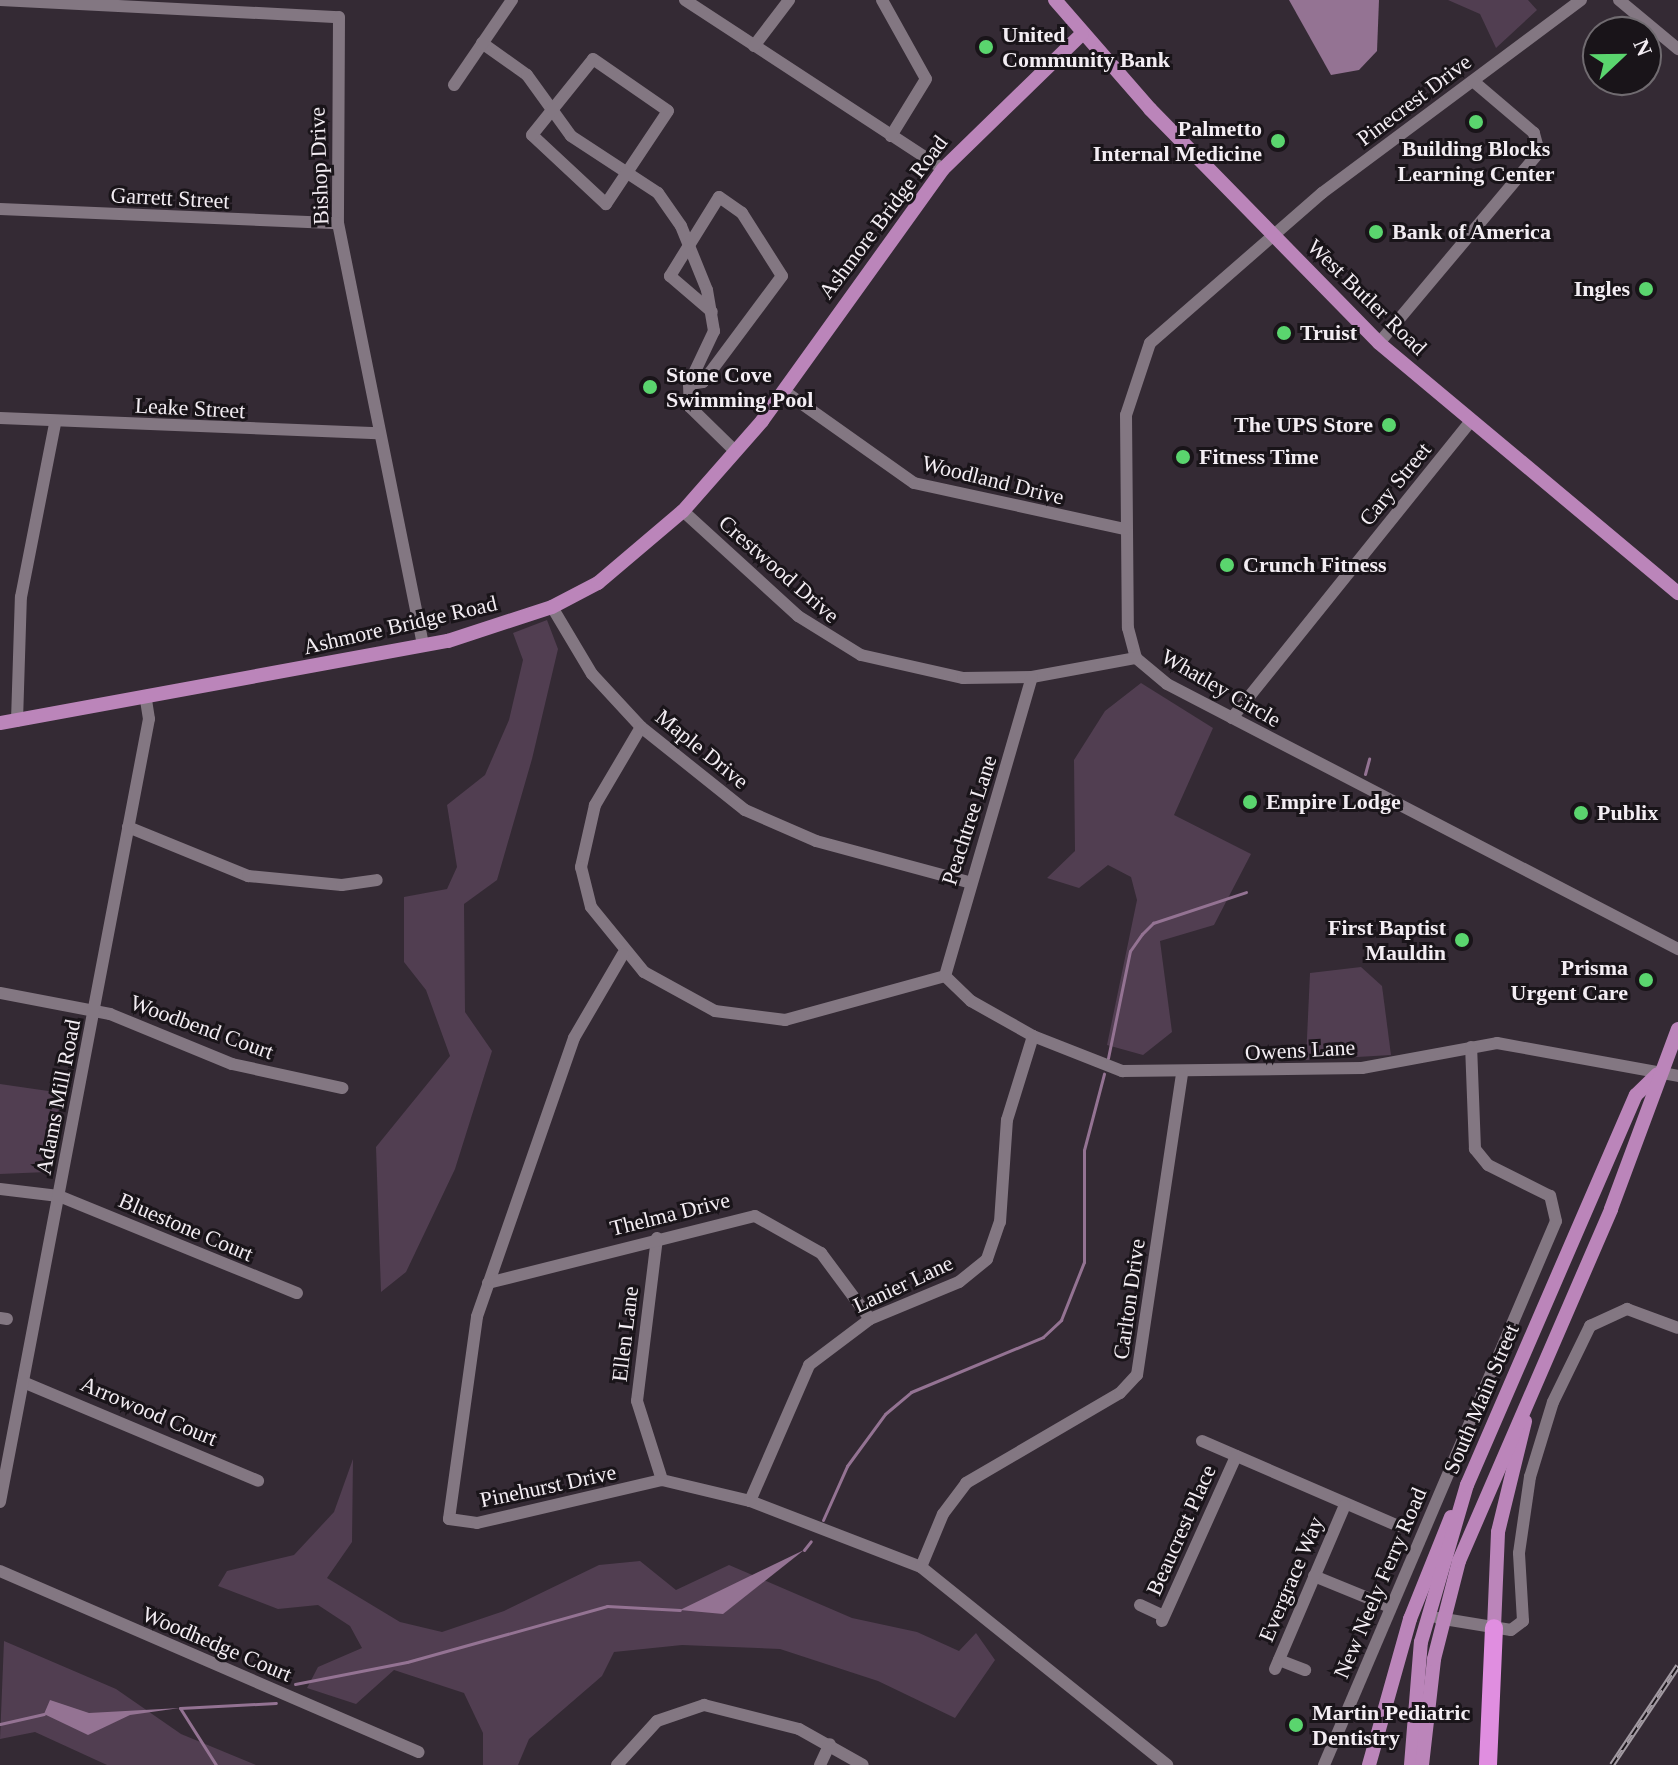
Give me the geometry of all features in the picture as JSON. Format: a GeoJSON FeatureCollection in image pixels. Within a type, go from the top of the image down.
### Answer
{"type":"FeatureCollection","features":[{"type":"Feature","properties":{"kind":"highway"},"geometry":{"type":"LineString","coordinates":[[1488,1765],[1494,1628]]}},
{"type":"Feature","properties":{"kind":"main road","name":"West Butler Road"},"geometry":{"type":"LineString","coordinates":[[1055,0],[1082,34],[1379,343],[1469,423],[1678,593]]}},
{"type":"Feature","properties":{"kind":"main road","name":"Ashmore Bridge Road"},"geometry":{"type":"LineString","coordinates":[[0,723],[146,699],[423,646],[552,607],[625,565],[683,511],[784,391],[943,169],[1082,34]]}},
{"type":"Feature","properties":{"kind":"main road","name":"South Main Street"},"geometry":{"type":"LineString","coordinates":[[1422,1765],[1443,1620],[1471,1527],[1544,1363],[1678,1029]]}},
{"type":"Feature","properties":{"kind":"main road","name":"South Main Street"},"geometry":{"type":"LineString","coordinates":[[1411,1765],[1427,1616],[1467,1485],[1636,1095],[1658,1073]]}},
{"type":"Feature","properties":{"kind":"main road"},"geometry":{"type":"LineString","coordinates":[[1494,1628],[1505,1492],[1544,1363]]}},
{"type":"Feature","properties":{"kind":"main road"},"geometry":{"type":"LineString","coordinates":[[1369,1765],[1410,1619],[1467,1485]]}},
{"type":"Feature","properties":{"kind":"street","name":"Bishop Drive"},"geometry":{"type":"LineString","coordinates":[[0,0],[339,17],[338,223],[423,646]]}},
{"type":"Feature","properties":{"kind":"street"},"geometry":{"type":"LineString","coordinates":[[454,85],[512,0]]}},
{"type":"Feature","properties":{"kind":"street"},"geometry":{"type":"LineString","coordinates":[[686,0],[943,169]]}},
{"type":"Feature","properties":{"kind":"street"},"geometry":{"type":"LineString","coordinates":[[754,46],[789,0]]}},
{"type":"Feature","properties":{"kind":"street"},"geometry":{"type":"LineString","coordinates":[[882,0],[926,79],[891,136]]}},
{"type":"Feature","properties":{"kind":"street","name":"Pinecrest Drive"},"geometry":{"type":"LineString","coordinates":[[1272,235],[1581,0]]}},
{"type":"Feature","properties":{"kind":"street"},"geometry":{"type":"LineString","coordinates":[[1619,0],[1678,49]]}},
{"type":"Feature","properties":{"kind":"street"},"geometry":{"type":"LineString","coordinates":[[482,43],[527,75],[556,110],[571,136],[658,193],[689,245],[712,312],[714,331],[689,384],[698,420],[735,451]]}},
{"type":"Feature","properties":{"kind":"street"},"geometry":{"type":"LineString","coordinates":[[593,59],[668,111],[606,204],[598,201],[532,135],[556,110],[593,59]]}},
{"type":"Feature","properties":{"kind":"street"},"geometry":{"type":"LineString","coordinates":[[1379,343],[1539,152],[1534,133],[1473,81]]}},
{"type":"Feature","properties":{"kind":"street"},"geometry":{"type":"LineString","coordinates":[[689,384],[703,382],[782,276],[742,213],[719,197],[670,276],[712,312]]}},
{"type":"Feature","properties":{"kind":"street","name":"Garrett Street"},"geometry":{"type":"LineString","coordinates":[[0,209],[338,223]]}},
{"type":"Feature","properties":{"kind":"street","name":"Whatley Circle"},"geometry":{"type":"LineString","coordinates":[[1272,235],[1162,330],[1141,359],[1126,415],[1125,529],[1136,658],[1232,718],[1678,949]]}},
{"type":"Feature","properties":{"kind":"street","name":"Woodland Drive"},"geometry":{"type":"LineString","coordinates":[[784,391],[914,483],[1125,529]]}},
{"type":"Feature","properties":{"kind":"street","name":"Leake Street"},"geometry":{"type":"LineString","coordinates":[[0,418],[55,423],[378,433]]}},
{"type":"Feature","properties":{"kind":"street"},"geometry":{"type":"LineString","coordinates":[[17,721],[21,597],[55,423]]}},
{"type":"Feature","properties":{"kind":"street","name":"Cary Street"},"geometry":{"type":"LineString","coordinates":[[1232,718],[1469,423]]}},
{"type":"Feature","properties":{"kind":"street","name":"Crestwood Drive"},"geometry":{"type":"LineString","coordinates":[[683,511],[798,616],[844,648],[942,676],[1032,677],[1136,658]]}},
{"type":"Feature","properties":{"kind":"street","name":"Maple Drive"},"geometry":{"type":"LineString","coordinates":[[552,607],[592,674],[641,727],[718,792],[773,825],[968,882]]}},
{"type":"Feature","properties":{"kind":"street","name":"Peachtree Lane"},"geometry":{"type":"LineString","coordinates":[[945,976],[968,882],[1032,677]]}},
{"type":"Feature","properties":{"kind":"street","name":"Adams Mill Road"},"geometry":{"type":"LineString","coordinates":[[0,1502],[149,719],[146,699]]}},
{"type":"Feature","properties":{"kind":"street"},"geometry":{"type":"LineString","coordinates":[[641,727],[595,805],[581,856],[587,897],[623,954],[682,998],[770,1020],[819,1016],[945,976]]}},
{"type":"Feature","properties":{"kind":"street"},"geometry":{"type":"LineString","coordinates":[[128,827],[248,876],[342,885],[377,880]]}},
{"type":"Feature","properties":{"kind":"street","name":"Pinehurst Drive"},"geometry":{"type":"LineString","coordinates":[[623,954],[574,1038],[488,1283],[471,1346],[449,1519],[477,1523],[662,1480],[750,1501],[921,1567],[1167,1765]]}},
{"type":"Feature","properties":{"kind":"street","name":"Owens Lane"},"geometry":{"type":"LineString","coordinates":[[945,976],[981,1008],[1033,1036],[1122,1071],[1182,1074],[1362,1068],[1471,1047],[1522,1043],[1678,1076]]}},
{"type":"Feature","properties":{"kind":"street","name":"Woodbend Court"},"geometry":{"type":"LineString","coordinates":[[0,993],[96,1010],[232,1064],[342,1088]]}},
{"type":"Feature","properties":{"kind":"street","name":"Lanier Lane"},"geometry":{"type":"LineString","coordinates":[[750,1501],[802,1375],[870,1319],[959,1282],[987,1259],[1000,1222],[1007,1120],[1033,1036]]}},
{"type":"Feature","properties":{"kind":"street","name":"New Neely Ferry Road"},"geometry":{"type":"LineString","coordinates":[[1324,1765],[1556,1221],[1550,1196],[1488,1165],[1475,1149],[1471,1047]]}},
{"type":"Feature","properties":{"kind":"street","name":"Carlton Drive"},"geometry":{"type":"LineString","coordinates":[[921,1567],[943,1514],[966,1483],[1120,1393],[1137,1375],[1182,1074]]}},
{"type":"Feature","properties":{"kind":"street","name":"Bluestone Court"},"geometry":{"type":"LineString","coordinates":[[0,1189],[59,1196],[297,1293]]}},
{"type":"Feature","properties":{"kind":"street","name":"Thelma Drive"},"geometry":{"type":"LineString","coordinates":[[488,1283],[741,1217],[770,1220],[821,1253],[870,1319]]}},
{"type":"Feature","properties":{"kind":"street","name":"Ellen Lane"},"geometry":{"type":"LineString","coordinates":[[657,1238],[637,1401],[662,1480]]}},
{"type":"Feature","properties":{"kind":"street"},"geometry":{"type":"LineString","coordinates":[[1427,1616],[1494,1628],[1523,1621],[1519,1553],[1530,1477],[1585,1333],[1616,1309],[1678,1328]]}},
{"type":"Feature","properties":{"kind":"street","name":"Arrowood Court"},"geometry":{"type":"LineString","coordinates":[[23,1382],[258,1481]]}},
{"type":"Feature","properties":{"kind":"street"},"geometry":{"type":"LineString","coordinates":[[1202,1441],[1398,1526]]}},
{"type":"Feature","properties":{"kind":"street","name":"Beaucrest Place"},"geometry":{"type":"LineString","coordinates":[[1140,1605],[1163,1618],[1236,1456]]}},
{"type":"Feature","properties":{"kind":"street","name":"Evergrace Way"},"geometry":{"type":"LineString","coordinates":[[1305,1670],[1277,1665],[1345,1505]]}},
{"type":"Feature","properties":{"kind":"street","name":"Woodhedge Court"},"geometry":{"type":"LineString","coordinates":[[0,1571],[419,1752]]}},
{"type":"Feature","properties":{"kind":"street"},"geometry":{"type":"LineString","coordinates":[[1314,1576],[1390,1607]]}},
{"type":"Feature","properties":{"kind":"street"},"geometry":{"type":"LineString","coordinates":[[617,1765],[657,1721],[695,1706],[743,1711],[830,1744],[863,1765]]}},
{"type":"Feature","properties":{"kind":"street"},"geometry":{"type":"LineString","coordinates":[[820,1765],[830,1744]]}},
{"type":"Feature","properties":{"kind":"shaded area"},"geometry":{"type":"Polygon","coordinates":[[[1289,0],[1379,0],[1377,51],[1359,70],[1331,75],[1289,0]]]}},
{"type":"Feature","properties":{"kind":"shaded area"},"geometry":{"type":"Polygon","coordinates":[[[1448,0],[1528,0],[1537,10],[1496,48],[1480,14],[1448,0]]]}},
{"type":"Feature","properties":{"kind":"shaded area"},"geometry":{"type":"Polygon","coordinates":[[[547,620],[558,649],[532,759],[497,880],[464,904],[465,1012],[492,1051],[455,1169],[406,1272],[381,1292],[376,1147],[450,1056],[426,990],[404,962],[404,897],[447,889],[457,867],[447,805],[485,775],[509,720],[523,660],[513,633],[547,620]]]}},
{"type":"Feature","properties":{"kind":"shaded area"},"geometry":{"type":"Polygon","coordinates":[[[1141,683],[1213,728],[1174,815],[1251,854],[1214,925],[1160,941],[1172,1032],[1143,1055],[1107,1045],[1137,900],[1131,877],[1108,865],[1079,888],[1047,878],[1075,851],[1074,760],[1105,711],[1141,683]]]}},
{"type":"Feature","properties":{"kind":"shaded area"},"geometry":{"type":"Polygon","coordinates":[[[1361,967],[1382,986],[1391,1055],[1306,1060],[1310,973],[1361,967]]]}},
{"type":"Feature","properties":{"kind":"shaded area"},"geometry":{"type":"Polygon","coordinates":[[[0,1084],[62,1093],[47,1172],[0,1174],[0,1084]]]}},
{"type":"Feature","properties":{"kind":"shaded area"},"geometry":{"type":"Polygon","coordinates":[[[353,1459],[352,1542],[327,1578],[400,1622],[442,1632],[504,1611],[599,1565],[640,1561],[676,1590],[729,1565],[852,1618],[917,1632],[959,1651],[976,1633],[995,1660],[955,1718],[878,1681],[780,1649],[682,1645],[614,1652],[602,1676],[529,1739],[518,1765],[483,1765],[483,1733],[464,1693],[394,1670],[356,1704],[307,1688],[318,1667],[362,1648],[350,1626],[318,1605],[278,1609],[218,1586],[227,1571],[294,1555],[334,1512],[353,1459]]]}},
{"type":"Feature","properties":{"kind":"shaded area"},"geometry":{"type":"Polygon","coordinates":[[[804,1550],[723,1614],[680,1610],[804,1550]]]}},
{"type":"Feature","properties":{"kind":"shaded area"},"geometry":{"type":"Polygon","coordinates":[[[4,1641],[116,1689],[181,1734],[256,1765],[107,1765],[35,1732],[0,1739],[4,1641]]]}},
{"type":"Feature","properties":{"kind":"shaded area"},"geometry":{"type":"Polygon","coordinates":[[[50,1700],[89,1713],[180,1708],[130,1715],[88,1735],[44,1714],[50,1700]]]}},
{"type":"Feature","properties":{"kind":"waterway"},"geometry":{"type":"LineString","coordinates":[[1365,774],[1369,759]]}},
{"type":"Feature","properties":{"kind":"waterway"},"geometry":{"type":"LineString","coordinates":[[1108,1058],[1130,951],[1142,934],[1153,923],[1246,892]]}},
{"type":"Feature","properties":{"kind":"waterway"},"geometry":{"type":"LineString","coordinates":[[823,1520],[847,1466],[885,1414],[911,1392],[1043,1337],[1061,1320],[1084,1262],[1084,1150],[1104,1074]]}},
{"type":"Feature","properties":{"kind":"waterway"},"geometry":{"type":"LineString","coordinates":[[804,1550],[811,1541]]}},
{"type":"Feature","properties":{"kind":"waterway"},"geometry":{"type":"LineString","coordinates":[[295,1684],[407,1662],[607,1606],[680,1610]]}},
{"type":"Feature","properties":{"kind":"waterway"},"geometry":{"type":"LineString","coordinates":[[180,1708],[276,1703]]}},
{"type":"Feature","properties":{"kind":"waterway"},"geometry":{"type":"LineString","coordinates":[[180,1708],[216,1765]]}},
{"type":"Feature","properties":{"kind":"waterway"},"geometry":{"type":"LineString","coordinates":[[0,1724],[44,1714]]}},
{"type":"Feature","properties":{"kind":"railway"},"geometry":{"type":"LineString","coordinates":[[1612,1765],[1678,1666]]}},
{"type":"Feature","properties":{"kind":"place","name":"United Community Bank"},"geometry":{"type":"Point","coordinates":[986,47]}},
{"type":"Feature","properties":{"kind":"place","name":"Building Blocks Learning Center"},"geometry":{"type":"Point","coordinates":[1476,122]}},
{"type":"Feature","properties":{"kind":"place","name":"Palmetto Internal Medicine"},"geometry":{"type":"Point","coordinates":[1278,141]}},
{"type":"Feature","properties":{"kind":"place","name":"Bank of America"},"geometry":{"type":"Point","coordinates":[1376,232]}},
{"type":"Feature","properties":{"kind":"place","name":"Ingles"},"geometry":{"type":"Point","coordinates":[1646,289]}},
{"type":"Feature","properties":{"kind":"place","name":"Truist"},"geometry":{"type":"Point","coordinates":[1284,333]}},
{"type":"Feature","properties":{"kind":"place","name":"Stone Cove Swimming Pool"},"geometry":{"type":"Point","coordinates":[650,387]}},
{"type":"Feature","properties":{"kind":"place","name":"The UPS Store"},"geometry":{"type":"Point","coordinates":[1389,425]}},
{"type":"Feature","properties":{"kind":"place","name":"Fitness Time"},"geometry":{"type":"Point","coordinates":[1183,457]}},
{"type":"Feature","properties":{"kind":"place","name":"Crunch Fitness"},"geometry":{"type":"Point","coordinates":[1227,565]}},
{"type":"Feature","properties":{"kind":"place","name":"Empire Lodge"},"geometry":{"type":"Point","coordinates":[1250,802]}},
{"type":"Feature","properties":{"kind":"place","name":"Publix"},"geometry":{"type":"Point","coordinates":[1581,813]}},
{"type":"Feature","properties":{"kind":"place","name":"First Baptist Mauldin"},"geometry":{"type":"Point","coordinates":[1462,940]}},
{"type":"Feature","properties":{"kind":"place","name":"Prisma Urgent Care"},"geometry":{"type":"Point","coordinates":[1646,980]}},
{"type":"Feature","properties":{"kind":"place","name":"Martin Pediatric Dentistry"},"geometry":{"type":"Point","coordinates":[1296,1725]}}]}
